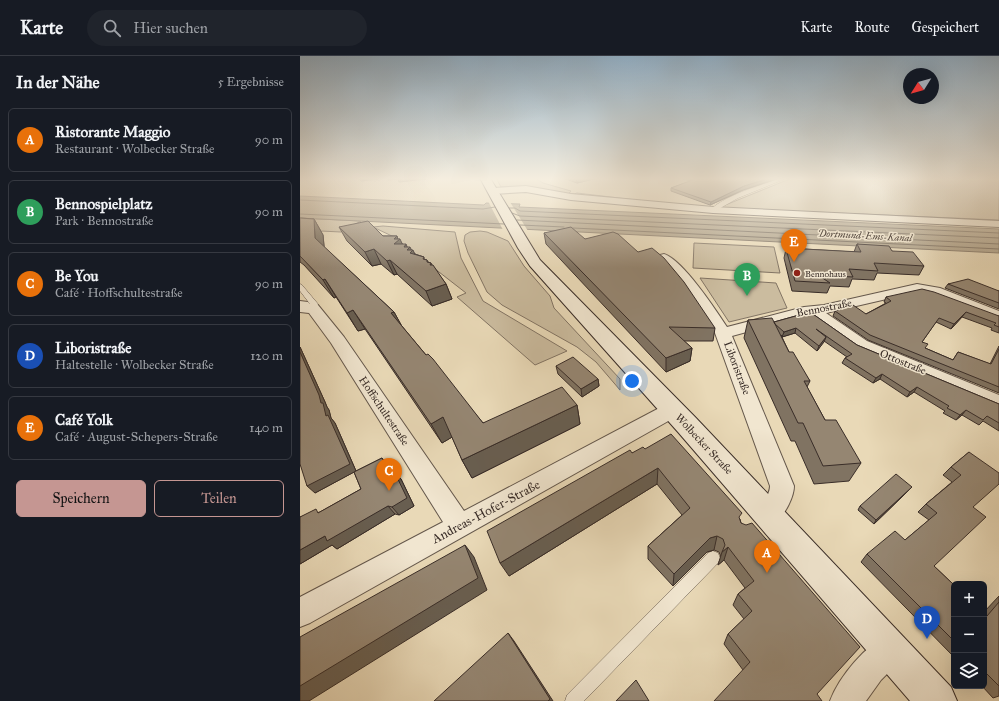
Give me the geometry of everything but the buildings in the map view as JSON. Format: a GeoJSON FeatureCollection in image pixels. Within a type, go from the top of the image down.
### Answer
{"type":"FeatureCollection","features":[{"type":"Feature","properties":{"kind":"main road","name":"Wolbecker Straße"},"geometry":{"type":"LineString","coordinates":[[503,208],[536,263],[672,410],[761,518],[890,649],[937,701]]}},
{"type":"Feature","properties":{"kind":"street"},"geometry":{"type":"LineString","coordinates":[[689,208],[999,224]]}},
{"type":"Feature","properties":{"kind":"street","name":"Liboristraße"},"geometry":{"type":"LineString","coordinates":[[664,258],[679,272],[705,304],[723,333],[782,486],[782,494],[761,518]]}},
{"type":"Feature","properties":{"kind":"street","name":"Bennostraße"},"geometry":{"type":"LineString","coordinates":[[723,333],[789,315],[911,289],[925,288],[999,316]]}},
{"type":"Feature","properties":{"kind":"street","name":"Hoffschultestraße"},"geometry":{"type":"LineString","coordinates":[[305,304],[338,341],[460,526]]}},
{"type":"Feature","properties":{"kind":"street","name":"Ottostraße"},"geometry":{"type":"LineString","coordinates":[[813,311],[861,346],[897,359],[999,403]]}},
{"type":"Feature","properties":{"kind":"street","name":"Andreas-Hofer-Straße"},"geometry":{"type":"LineString","coordinates":[[300,613],[672,410]]}},
{"type":"Feature","properties":{"kind":"street"},"geometry":{"type":"LineString","coordinates":[[846,701],[870,669],[890,649]]}},
{"type":"Feature","properties":{"kind":"lane"},"geometry":{"type":"LineString","coordinates":[[300,286],[314,304],[305,304]]}},
{"type":"Feature","properties":{"kind":"lane"},"geometry":{"type":"LineString","coordinates":[[573,701],[610,662],[668,606],[713,558]]}},
{"type":"Feature","properties":{"kind":"shaded area"},"geometry":{"type":"Polygon","coordinates":[[[724,208],[999,208],[999,220],[724,208]]]}},
{"type":"Feature","properties":{"kind":"shaded area"},"geometry":{"type":"Polygon","coordinates":[[[300,218],[361,221],[341,232],[300,230],[300,218]]]}},
{"type":"Feature","properties":{"kind":"shaded area"},"geometry":{"type":"Polygon","coordinates":[[[383,226],[455,232],[461,258],[483,301],[567,351],[535,365],[457,297],[466,293],[394,237],[373,227],[383,226]]]}},
{"type":"Feature","properties":{"kind":"shaded area"},"geometry":{"type":"Polygon","coordinates":[[[470,232],[487,232],[508,241],[524,266],[550,296],[554,308],[620,379],[620,390],[596,362],[577,347],[502,305],[487,292],[468,253],[464,241],[465,235],[470,232]]]}},
{"type":"Feature","properties":{"kind":"shaded area"},"geometry":{"type":"Polygon","coordinates":[[[694,243],[774,247],[780,273],[693,268],[694,243]]]}},
{"type":"Feature","properties":{"kind":"shaded area"},"geometry":{"type":"Polygon","coordinates":[[[700,278],[776,283],[787,308],[729,322],[700,278]]]}},
{"type":"Feature","properties":{"kind":"water","name":"Dortmund-Ems-Kanal"},"geometry":{"type":"Polygon","coordinates":[[[300,208],[543,208],[999,229],[999,253],[300,218],[300,208]]]}},
{"type":"Feature","properties":{"kind":"pier"},"geometry":{"type":"Polygon","coordinates":[[[492,208],[514,208],[528,231],[503,230],[492,208]]]}},
{"type":"Feature","properties":{"kind":"place","name":"Café Yolk"},"geometry":{"type":"Point","coordinates":[794,262]}},
{"type":"Feature","properties":{"kind":"place","name":"Bennohaus"},"geometry":{"type":"Point","coordinates":[797,273]}},
{"type":"Feature","properties":{"kind":"place","name":"Bennospielplatz"},"geometry":{"type":"Point","coordinates":[747,296]}},
{"type":"Feature","properties":{"kind":"place","name":"Be You"},"geometry":{"type":"Point","coordinates":[389,491]}},
{"type":"Feature","properties":{"kind":"place","name":"Ristorante Maggio"},"geometry":{"type":"Point","coordinates":[767,573]}},
{"type":"Feature","properties":{"kind":"place","name":"Liboristraße"},"geometry":{"type":"Point","coordinates":[927,639]}}]}
